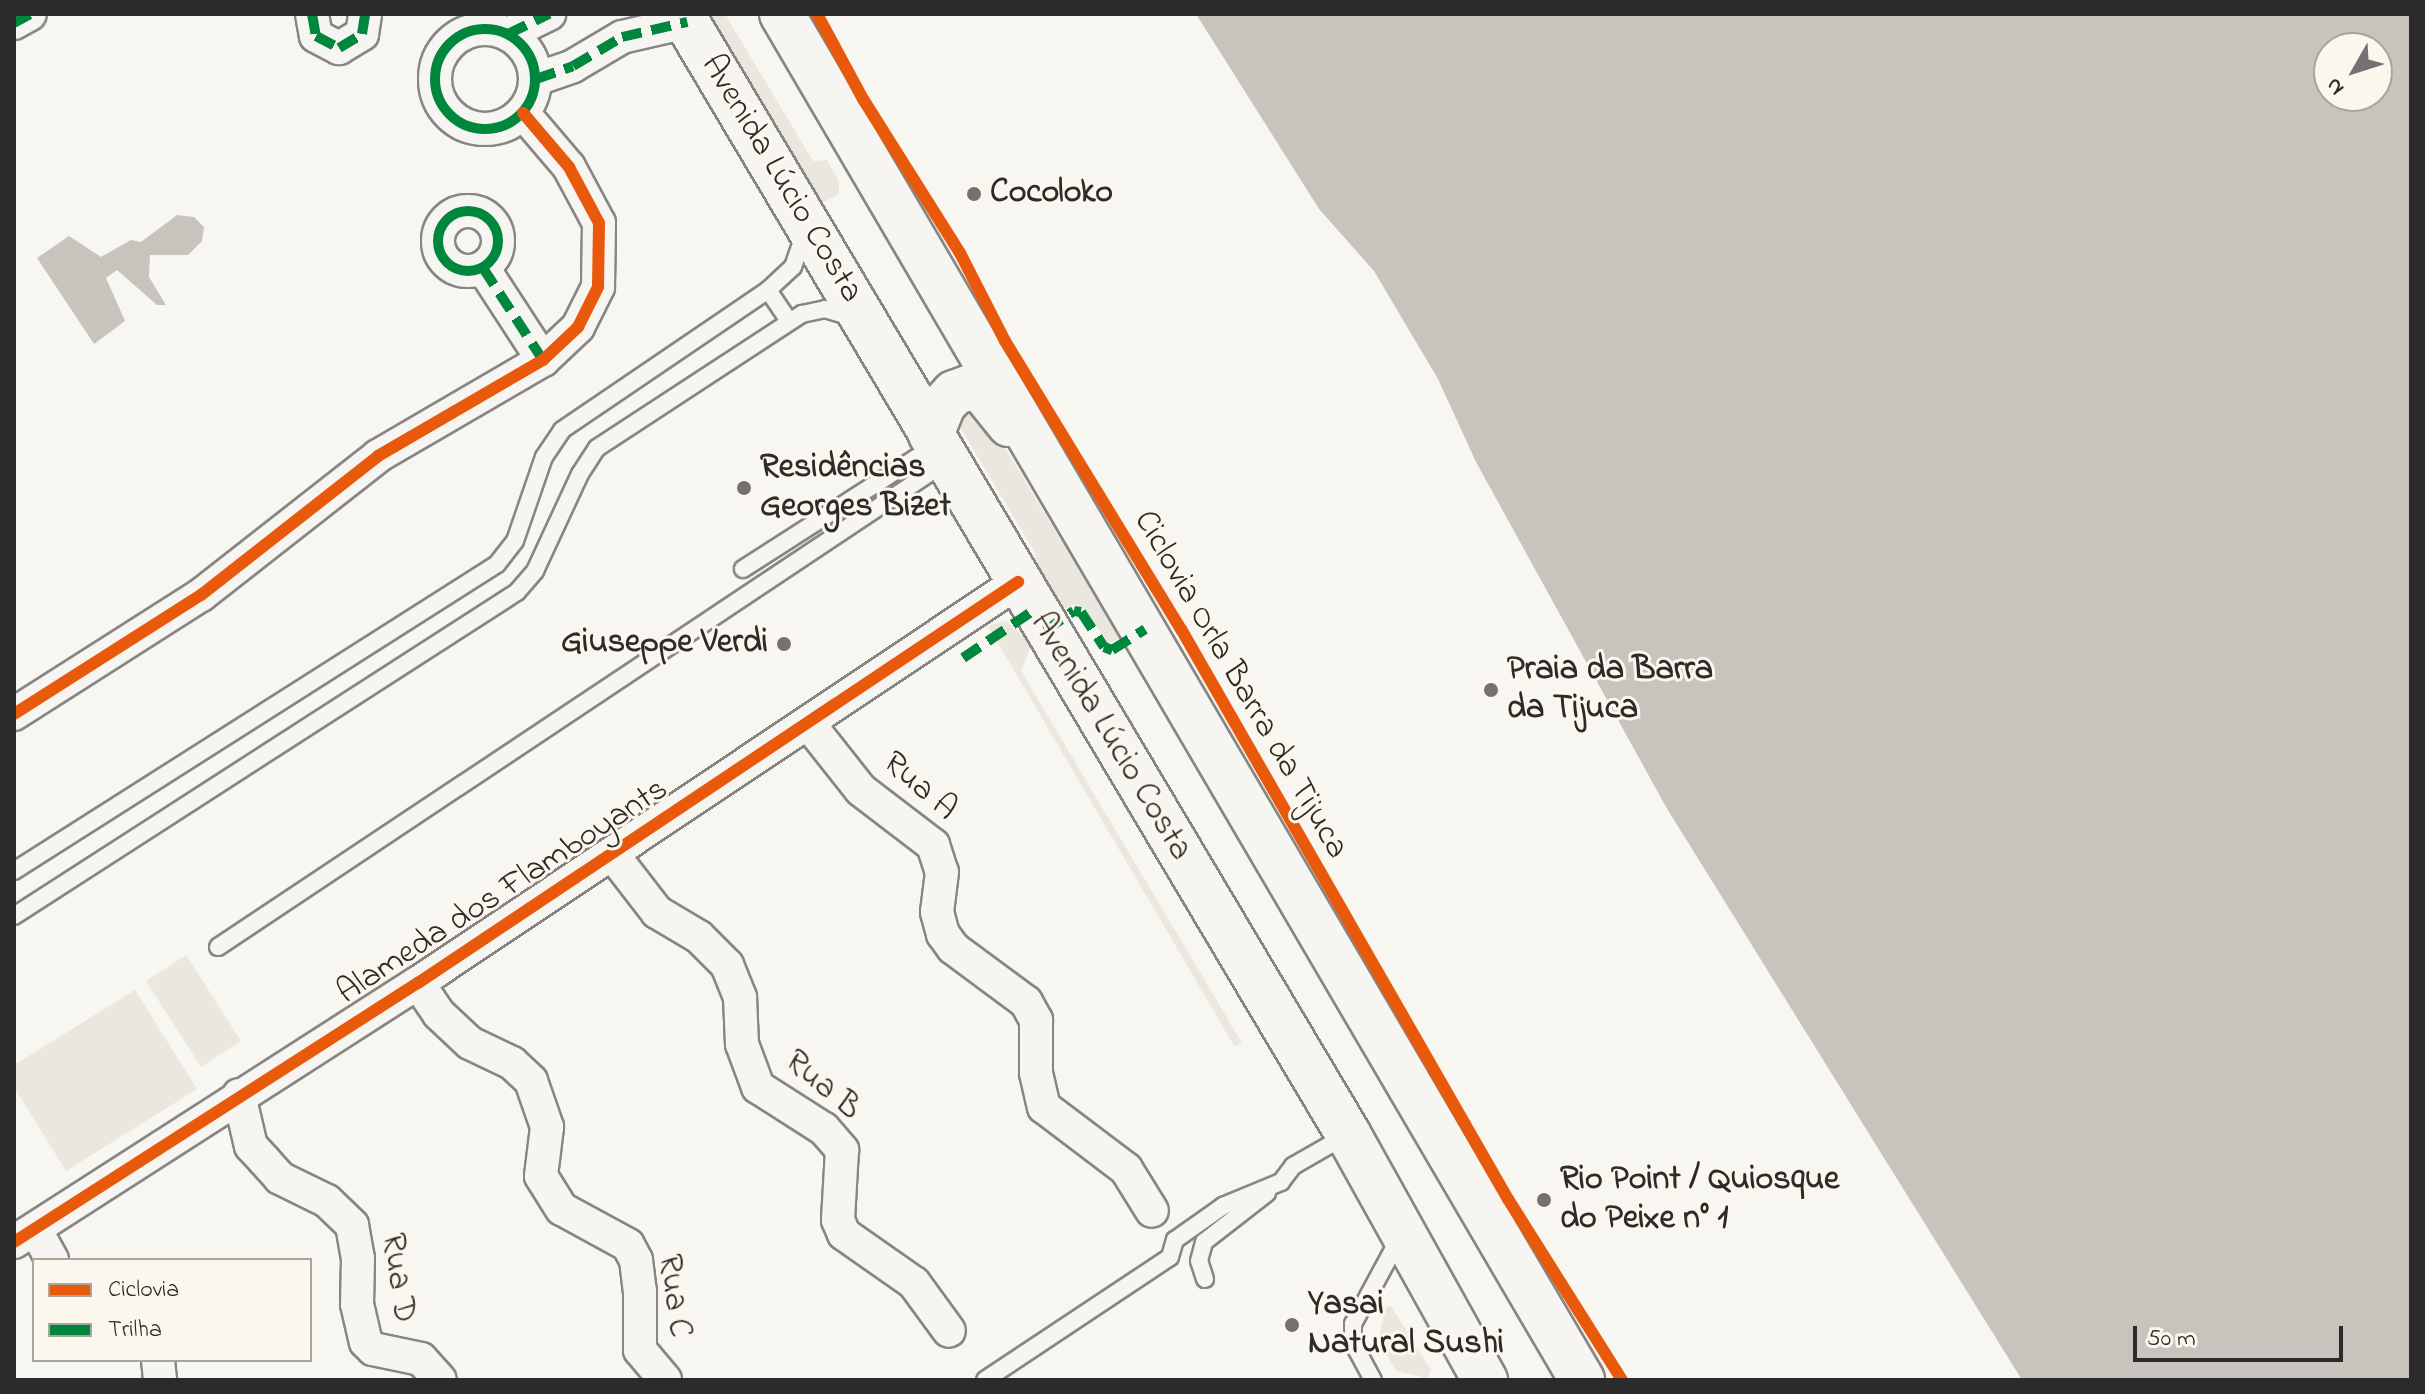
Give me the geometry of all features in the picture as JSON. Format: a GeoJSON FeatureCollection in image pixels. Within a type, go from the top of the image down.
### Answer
{"type":"FeatureCollection","features":[{"type":"Feature","properties":{"kind":"main road"},"geometry":{"type":"LineString","coordinates":[[782,14],[1582,1380]]}},
{"type":"Feature","properties":{"kind":"main road","name":"Avenida Lúcio Costa"},"geometry":{"type":"LineString","coordinates":[[684,18],[1348,1134],[1401,1236],[1485,1380]]}},
{"type":"Feature","properties":{"kind":"main road"},"geometry":{"type":"LineString","coordinates":[[939,447],[943,405],[954,393],[981,389],[1058,486]]}},
{"type":"Feature","properties":{"kind":"street"},"geometry":{"type":"LineString","coordinates":[[14,23],[30,14]]}},
{"type":"Feature","properties":{"kind":"street"},"geometry":{"type":"LineString","coordinates":[[312,14],[316,36],[339,48],[362,34],[365,14]]}},
{"type":"Feature","properties":{"kind":"street"},"geometry":{"type":"LineString","coordinates":[[485,26],[528,53],[536,79],[523,113],[509,124],[474,128],[458,122],[437,94],[436,68],[448,45],[485,26],[549,14]]}},
{"type":"Feature","properties":{"kind":"street"},"geometry":{"type":"LineString","coordinates":[[536,79],[573,66],[622,37],[684,18]]}},
{"type":"Feature","properties":{"kind":"street"},"geometry":{"type":"LineString","coordinates":[[14,714],[201,595],[378,456],[543,360],[578,327],[598,287],[602,253],[599,223],[586,194],[523,113]]}},
{"type":"Feature","properties":{"kind":"street"},"geometry":{"type":"LineString","coordinates":[[483,268],[543,360]]}},
{"type":"Feature","properties":{"kind":"street","name":"Alameda dos Flamboyants"},"geometry":{"type":"LineString","coordinates":[[24,1236],[613,855],[1018,582]]}},
{"type":"Feature","properties":{"kind":"street","name":"Rua A"},"geometry":{"type":"LineString","coordinates":[[808,723],[861,790],[933,845],[942,872],[937,912],[943,934],[953,948],[1026,1002],[1036,1020],[1036,1073],[1044,1107],[1126,1169],[1152,1211]]}},
{"type":"Feature","properties":{"kind":"street","name":"Rua B"},"geometry":{"type":"LineString","coordinates":[[613,855],[657,912],[706,942],[727,965],[740,997],[742,1044],[758,1087],[824,1129],[842,1150],[838,1220],[844,1234],[914,1283],[949,1331]]}},
{"type":"Feature","properties":{"kind":"street","name":"Rua C"},"geometry":{"type":"LineString","coordinates":[[418,983],[439,1014],[470,1043],[512,1063],[531,1081],[547,1127],[541,1164],[545,1186],[570,1215],[628,1245],[636,1260],[640,1291],[640,1350],[665,1380]]}},
{"type":"Feature","properties":{"kind":"street","name":"Rua D"},"geometry":{"type":"LineString","coordinates":[[239,1095],[257,1153],[280,1178],[327,1201],[352,1225],[358,1258],[357,1304],[366,1342],[373,1349],[421,1359],[440,1380]]}},
{"type":"Feature","properties":{"kind":"street"},"geometry":{"type":"LineString","coordinates":[[24,1236],[50,1258]]}},
{"type":"Feature","properties":{"kind":"lane"},"geometry":{"type":"LineString","coordinates":[[14,871],[497,564],[515,541],[552,443],[576,417],[768,290],[793,267],[808,223]]}},
{"type":"Feature","properties":{"kind":"lane"},"geometry":{"type":"LineString","coordinates":[[768,290],[789,321]]}},
{"type":"Feature","properties":{"kind":"lane"},"geometry":{"type":"LineString","coordinates":[[14,916],[517,592],[535,571],[580,474],[597,448],[789,321],[813,309],[865,320]]}},
{"type":"Feature","properties":{"kind":"lane"},"geometry":{"type":"LineString","coordinates":[[743,569],[939,447]]}},
{"type":"Feature","properties":{"kind":"lane"},"geometry":{"type":"LineString","coordinates":[[218,947],[939,447]]}},
{"type":"Feature","properties":{"kind":"lane"},"geometry":{"type":"LineString","coordinates":[[1205,1279],[1199,1261],[1204,1242],[1281,1182],[1293,1166],[1348,1134]]}},
{"type":"Feature","properties":{"kind":"lane"},"geometry":{"type":"LineString","coordinates":[[985,1380],[1170,1257],[1175,1240],[1223,1206],[1281,1182]]}},
{"type":"Feature","properties":{"kind":"lane"},"geometry":{"type":"LineString","coordinates":[[1373,1380],[1353,1343],[1353,1324],[1401,1236]]}},
{"type":"Feature","properties":{"kind":"shaded area"},"geometry":{"type":"Polygon","coordinates":[[[701,14],[725,14],[813,161],[827,160],[839,181],[839,194],[816,206],[701,14]]]}},
{"type":"Feature","properties":{"kind":"shaded area"},"geometry":{"type":"Polygon","coordinates":[[[1196,14],[2411,14],[2411,1380],[2022,1380],[1666,807],[1476,462],[1438,379],[1374,271],[1319,209],[1196,14]]]}},
{"type":"Feature","properties":{"kind":"shaded area"},"geometry":{"type":"Polygon","coordinates":[[[177,215],[194,217],[204,227],[202,241],[188,255],[150,255],[149,277],[166,305],[157,305],[117,270],[106,278],[125,321],[94,344],[37,258],[69,236],[101,257],[131,240],[141,242],[177,215]]]}},
{"type":"Feature","properties":{"kind":"shaded area"},"geometry":{"type":"Polygon","coordinates":[[[980,406],[1060,539],[1090,576],[1125,635],[1109,644],[1083,607],[1074,604],[1056,615],[1046,600],[1034,551],[957,422],[960,407],[980,406]]]}},
{"type":"Feature","properties":{"kind":"shaded area"},"geometry":{"type":"Polygon","coordinates":[[[1006,621],[1032,644],[1021,671],[1242,1043],[1235,1047],[988,626],[1006,621]]]}},
{"type":"Feature","properties":{"kind":"shaded area"},"geometry":{"type":"Polygon","coordinates":[[[186,955],[241,1041],[201,1067],[146,981],[186,955]]]}},
{"type":"Feature","properties":{"kind":"shaded area"},"geometry":{"type":"Polygon","coordinates":[[[135,990],[197,1089],[66,1171],[14,1087],[14,1065],[135,990]]]}},
{"type":"Feature","properties":{"kind":"shaded area"},"geometry":{"type":"Polygon","coordinates":[[[1391,1306],[1431,1370],[1427,1378],[1396,1371],[1378,1340],[1386,1307],[1391,1306]]]}},
{"type":"Feature","properties":{"kind":"marked path"},"geometry":{"type":"LineString","coordinates":[[14,23],[30,14]]}},
{"type":"Feature","properties":{"kind":"marked path"},"geometry":{"type":"LineString","coordinates":[[312,14],[316,36],[339,48],[362,34],[365,14]]}},
{"type":"Feature","properties":{"kind":"marked path"},"geometry":{"type":"LineString","coordinates":[[508,34],[549,14]]}},
{"type":"Feature","properties":{"kind":"marked path"},"geometry":{"type":"LineString","coordinates":[[536,79],[573,66],[622,37],[687,22]]}},
{"type":"Feature","properties":{"kind":"marked path"},"geometry":{"type":"LineString","coordinates":[[485,29],[513,37],[527,51],[535,79],[527,107],[513,121],[485,129],[457,121],[443,107],[435,79],[443,51],[457,37],[485,29]]}},
{"type":"Feature","properties":{"kind":"marked path"},"geometry":{"type":"LineString","coordinates":[[468,211],[490,219],[498,241],[490,263],[468,271],[446,263],[438,241],[446,219],[468,211]]}},
{"type":"Feature","properties":{"kind":"marked path"},"geometry":{"type":"LineString","coordinates":[[483,268],[543,360]]}},
{"type":"Feature","properties":{"kind":"marked path"},"geometry":{"type":"LineString","coordinates":[[963,658],[1034,610]]}},
{"type":"Feature","properties":{"kind":"marked path"},"geometry":{"type":"LineString","coordinates":[[1045,631],[1074,611],[1081,612],[1104,647],[1112,650],[1145,629]]}},
{"type":"Feature","properties":{"kind":"cycle path","name":"Ciclovia Orla Barra da Tijuca"},"geometry":{"type":"LineString","coordinates":[[817,14],[863,99],[960,253],[1005,341],[1181,629],[1508,1199],[1622,1380]]}},
{"type":"Feature","properties":{"kind":"cycle path"},"geometry":{"type":"LineString","coordinates":[[14,714],[201,595],[378,456],[543,360],[578,327],[598,287],[599,223],[569,167],[523,113]]}},
{"type":"Feature","properties":{"kind":"cycle path"},"geometry":{"type":"LineString","coordinates":[[14,1242],[418,983],[1018,582]]}},
{"type":"Feature","properties":{"kind":"place","name":"Cocoloko"},"geometry":{"type":"Point","coordinates":[974,194]}},
{"type":"Feature","properties":{"kind":"place","name":"Residências Georges Bizet"},"geometry":{"type":"Point","coordinates":[744,488]}},
{"type":"Feature","properties":{"kind":"place","name":"Giuseppe Verdi"},"geometry":{"type":"Point","coordinates":[784,644]}},
{"type":"Feature","properties":{"kind":"place","name":"Praia da Barra da Tijuca"},"geometry":{"type":"Point","coordinates":[1491,690]}},
{"type":"Feature","properties":{"kind":"place","name":"Rio Point / Quiosque do Peixe n° 1"},"geometry":{"type":"Point","coordinates":[1544,1200]}},
{"type":"Feature","properties":{"kind":"place","name":"Yasai Natural Sushi"},"geometry":{"type":"Point","coordinates":[1292,1325]}}]}
